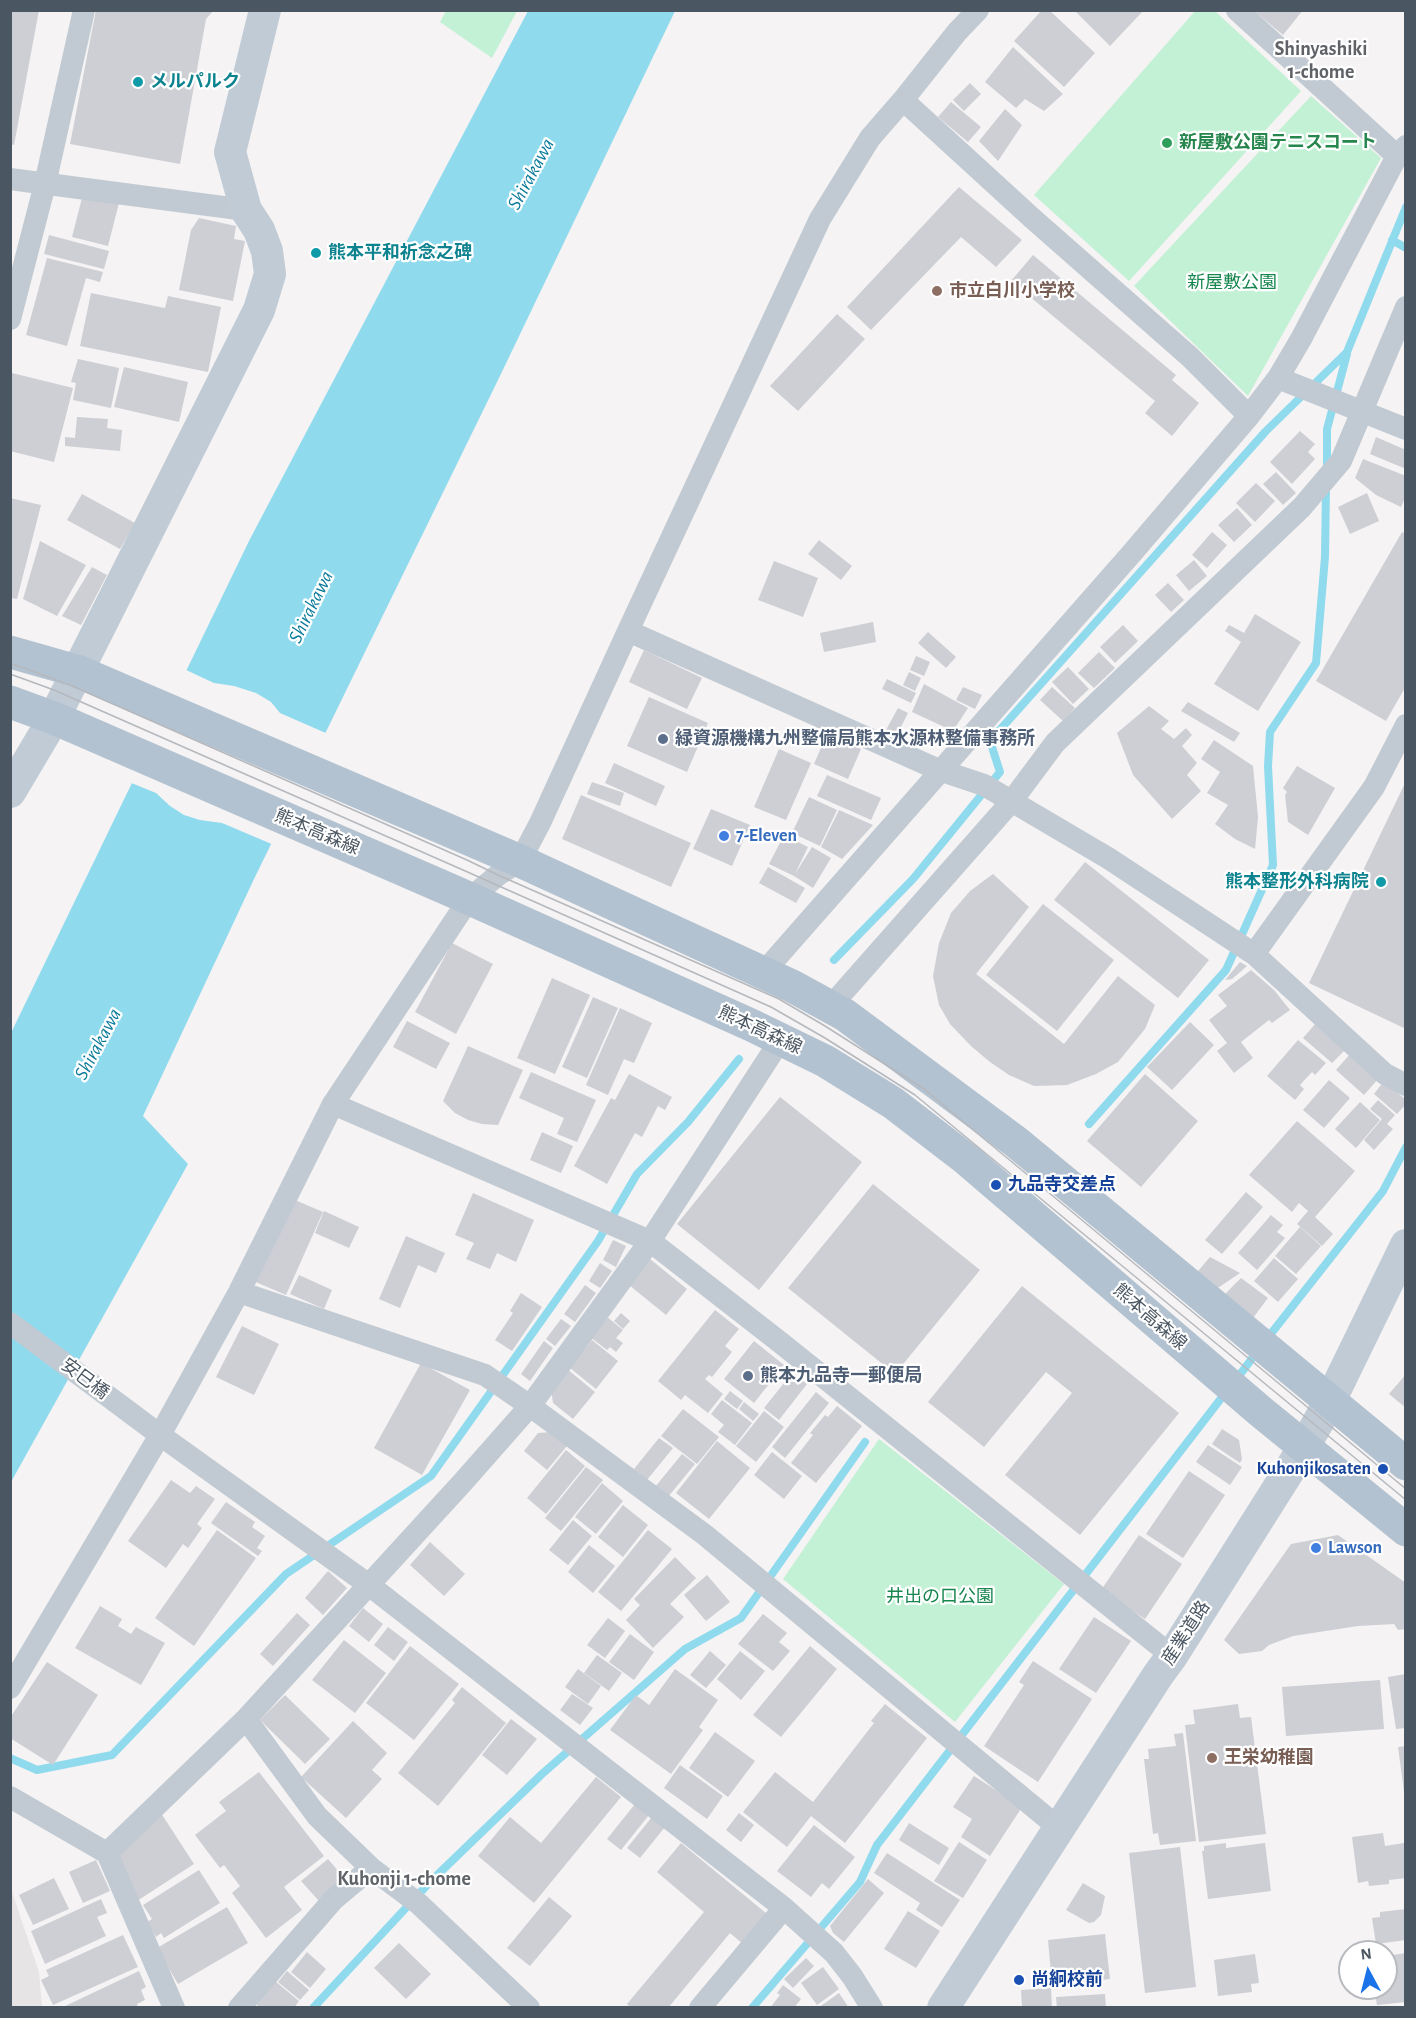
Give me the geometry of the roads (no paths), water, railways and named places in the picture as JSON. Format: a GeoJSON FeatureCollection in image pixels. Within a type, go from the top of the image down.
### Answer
{"type":"FeatureCollection","features":[{"type":"Feature","properties":{"kind":"main road"},"geometry":{"type":"LineString","coordinates":[[10,652],[77,671],[520,861],[800,991],[845,1015],[1016,1142],[1406,1464]]}},
{"type":"Feature","properties":{"kind":"main road","name":"熊本高森線"},"geometry":{"type":"LineString","coordinates":[[10,702],[54,718],[463,896],[825,1061],[893,1103],[966,1159],[1304,1447],[1406,1530]]}},
{"type":"Feature","properties":{"kind":"street"},"geometry":{"type":"LineString","coordinates":[[10,319],[45,184],[84,10]]}},
{"type":"Feature","properties":{"kind":"street"},"geometry":{"type":"LineString","coordinates":[[10,792],[54,718],[259,310],[270,274],[267,250],[259,230],[246,210],[230,152],[265,10]]}},
{"type":"Feature","properties":{"kind":"street"},"geometry":{"type":"LineString","coordinates":[[10,1688],[160,1434],[239,1292],[333,1104],[463,896],[520,861],[540,823],[820,219],[870,138],[957,32],[978,10]]}},
{"type":"Feature","properties":{"kind":"street"},"geometry":{"type":"LineString","coordinates":[[800,991],[939,770],[1132,553],[1249,416],[1288,382],[1301,339],[1401,151],[1237,10]]}},
{"type":"Feature","properties":{"kind":"street"},"geometry":{"type":"LineString","coordinates":[[903,100],[1032,218],[1190,357],[1249,416]]}},
{"type":"Feature","properties":{"kind":"street"},"geometry":{"type":"LineString","coordinates":[[10,179],[246,210]]}},
{"type":"Feature","properties":{"kind":"street"},"geometry":{"type":"LineString","coordinates":[[800,991],[999,794],[1302,507],[1341,461],[1357,409],[1406,307]]}},
{"type":"Feature","properties":{"kind":"street"},"geometry":{"type":"LineString","coordinates":[[1288,382],[1406,429]]}},
{"type":"Feature","properties":{"kind":"street"},"geometry":{"type":"LineString","coordinates":[[628,631],[939,770],[999,794],[1108,858],[1253,953],[1385,1074],[1406,1085]]}},
{"type":"Feature","properties":{"kind":"street"},"geometry":{"type":"LineString","coordinates":[[1253,953],[1374,787],[1406,725]]}},
{"type":"Feature","properties":{"kind":"street"},"geometry":{"type":"LineString","coordinates":[[107,1853],[246,1719],[530,1406],[650,1241],[769,1034]]}},
{"type":"Feature","properties":{"kind":"street"},"geometry":{"type":"LineString","coordinates":[[333,1104],[650,1241],[1172,1656]]}},
{"type":"Feature","properties":{"kind":"street","name":"産業道路"},"geometry":{"type":"LineString","coordinates":[[943,2007],[1172,1656],[1304,1447],[1330,1401],[1406,1245]]}},
{"type":"Feature","properties":{"kind":"street"},"geometry":{"type":"LineString","coordinates":[[239,1292],[485,1375],[705,1535],[1059,1828]]}},
{"type":"Feature","properties":{"kind":"street","name":"安巳橋"},"geometry":{"type":"LineString","coordinates":[[10,1323],[369,1585],[784,1908],[834,1953],[872,2007]]}},
{"type":"Feature","properties":{"kind":"street"},"geometry":{"type":"LineString","coordinates":[[246,1719],[318,1816],[371,1868],[419,1904],[529,2007]]}},
{"type":"Feature","properties":{"kind":"street"},"geometry":{"type":"LineString","coordinates":[[10,1797],[107,1853],[174,2007]]}},
{"type":"Feature","properties":{"kind":"street"},"geometry":{"type":"LineString","coordinates":[[239,2007],[334,1899],[371,1868]]}},
{"type":"Feature","properties":{"kind":"street"},"geometry":{"type":"LineString","coordinates":[[700,2007],[784,1908]]}},
{"type":"Feature","properties":{"kind":"water","name":"Shirakawa"},"geometry":{"type":"Polygon","coordinates":[[[528,11],[675,11],[254,879],[143,1116],[188,1164],[11,1482],[10,1035],[250,539],[528,11]]]}},
{"type":"Feature","properties":{"kind":"waterway"},"geometry":{"type":"LineString","coordinates":[[834,960],[913,879],[1000,772],[990,741],[1266,431],[1347,352],[1406,207]]}},
{"type":"Feature","properties":{"kind":"waterway"},"geometry":{"type":"LineString","coordinates":[[1392,240],[1406,248]]}},
{"type":"Feature","properties":{"kind":"waterway"},"geometry":{"type":"LineString","coordinates":[[1327,468],[1327,429],[1347,354]]}},
{"type":"Feature","properties":{"kind":"waterway"},"geometry":{"type":"LineString","coordinates":[[1089,1124],[1226,970],[1273,865],[1268,766],[1270,732],[1316,663],[1325,557],[1326,486]]}},
{"type":"Feature","properties":{"kind":"waterway"},"geometry":{"type":"LineString","coordinates":[[10,1758],[37,1770],[112,1755],[286,1574],[431,1476],[598,1241],[637,1174],[688,1122],[739,1059]]}},
{"type":"Feature","properties":{"kind":"waterway"},"geometry":{"type":"LineString","coordinates":[[1266,1340],[1383,1191],[1406,1147]]}},
{"type":"Feature","properties":{"kind":"waterway"},"geometry":{"type":"LineString","coordinates":[[1235,1381],[1257,1352]]}},
{"type":"Feature","properties":{"kind":"waterway"},"geometry":{"type":"LineString","coordinates":[[752,2008],[860,1882],[877,1845],[1226,1392]]}},
{"type":"Feature","properties":{"kind":"waterway"},"geometry":{"type":"LineString","coordinates":[[313,2008],[430,1882],[542,1774],[685,1649],[741,1618],[865,1442]]}},
{"type":"Feature","properties":{"kind":"tram line"},"geometry":{"type":"LineString","coordinates":[[10,663],[70,685],[467,860],[779,999],[825,1026],[924,1089],[1406,1489]]}},
{"type":"Feature","properties":{"kind":"tram line"},"geometry":{"type":"LineString","coordinates":[[10,674],[54,690],[771,1007],[825,1038],[915,1095],[1406,1500]]}},
{"type":"Feature","properties":{"kind":"place","name":"メルパルク"},"geometry":{"type":"Point","coordinates":[138,82]}},
{"type":"Feature","properties":{"kind":"place","name":"新屋敷公園テニスコート"},"geometry":{"type":"Point","coordinates":[1167,143]}},
{"type":"Feature","properties":{"kind":"place","name":"熊本平和祈念之碑"},"geometry":{"type":"Point","coordinates":[316,253]}},
{"type":"Feature","properties":{"kind":"place","name":"市立白川小学校"},"geometry":{"type":"Point","coordinates":[937,291]}},
{"type":"Feature","properties":{"kind":"place","name":"緑資源機構九州整備局熊本水源林整備事務所"},"geometry":{"type":"Point","coordinates":[663,739]}},
{"type":"Feature","properties":{"kind":"place","name":"7-Eleven"},"geometry":{"type":"Point","coordinates":[724,836]}},
{"type":"Feature","properties":{"kind":"place","name":"熊本整形外科病院"},"geometry":{"type":"Point","coordinates":[1381,882]}},
{"type":"Feature","properties":{"kind":"place","name":"九品寺交差点"},"geometry":{"type":"Point","coordinates":[996,1185]}},
{"type":"Feature","properties":{"kind":"place","name":"熊本九品寺一郵便局"},"geometry":{"type":"Point","coordinates":[748,1376]}},
{"type":"Feature","properties":{"kind":"place","name":"Kuhonjikosaten"},"geometry":{"type":"Point","coordinates":[1383,1469]}},
{"type":"Feature","properties":{"kind":"place","name":"Lawson"},"geometry":{"type":"Point","coordinates":[1316,1548]}},
{"type":"Feature","properties":{"kind":"place","name":"王栄幼稚園"},"geometry":{"type":"Point","coordinates":[1212,1758]}},
{"type":"Feature","properties":{"kind":"place","name":"尚絅校前"},"geometry":{"type":"Point","coordinates":[1019,1980]}},
{"type":"Feature","properties":{"kind":"district","name":"Shinyashiki 1-chome"},"geometry":{"type":"Point","coordinates":[1321,60]}},
{"type":"Feature","properties":{"kind":"district","name":"Kuhonji 1-chome"},"geometry":{"type":"Point","coordinates":[404,1879]}},
{"type":"Feature","properties":{"kind":"park label","name":"新屋敷公園"},"geometry":{"type":"Point","coordinates":[1232,283]}},
{"type":"Feature","properties":{"kind":"park label","name":"井出の口公園"},"geometry":{"type":"Point","coordinates":[940,1597]}}]}
